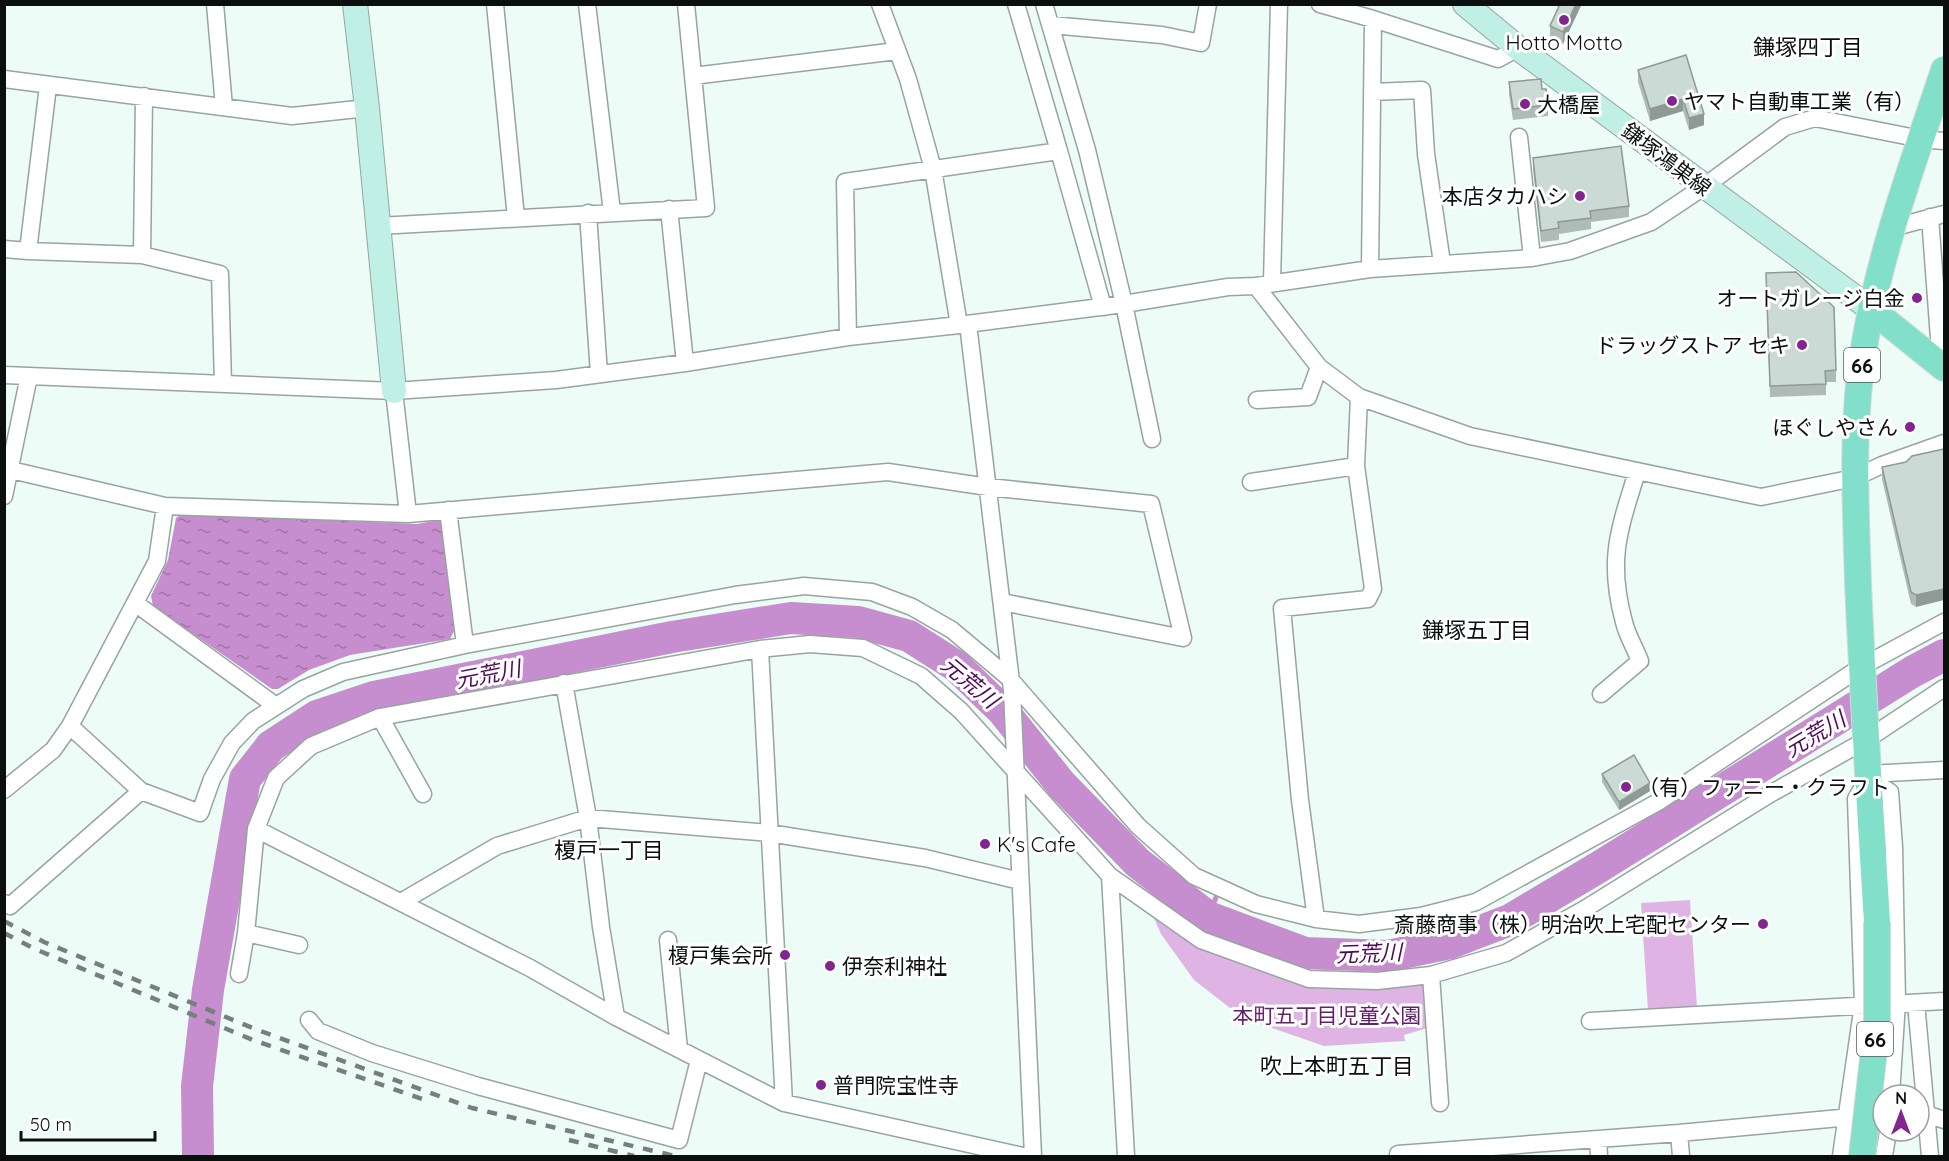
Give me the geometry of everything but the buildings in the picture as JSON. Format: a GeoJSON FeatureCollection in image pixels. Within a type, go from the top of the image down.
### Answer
{"type":"FeatureCollection","features":[{"type":"Feature","properties":{"kind":"main road"},"geometry":{"type":"LineString","coordinates":[[355,4],[394,391]]}},
{"type":"Feature","properties":{"kind":"main road","name":"鎌塚鴻巣線"},"geometry":{"type":"LineString","coordinates":[[1465,4],[1518,48],[1872,310]]}},
{"type":"Feature","properties":{"kind":"main road","name":"66"},"geometry":{"type":"LineString","coordinates":[[1862,1156],[1877,1024],[1877,922],[1862,670],[1854,478],[1860,373],[1872,310],[1892,228],[1933,140],[1944,70]]}},
{"type":"Feature","properties":{"kind":"main road","name":"66"},"geometry":{"type":"LineString","coordinates":[[1872,310],[1943,367]]}},
{"type":"Feature","properties":{"kind":"street"},"geometry":{"type":"LineString","coordinates":[[215,4],[224,107]]}},
{"type":"Feature","properties":{"kind":"street"},"geometry":{"type":"LineString","coordinates":[[495,4],[516,218]]}},
{"type":"Feature","properties":{"kind":"street"},"geometry":{"type":"LineString","coordinates":[[588,4],[612,212]]}},
{"type":"Feature","properties":{"kind":"street"},"geometry":{"type":"LineString","coordinates":[[378,226],[706,208],[686,4]]}},
{"type":"Feature","properties":{"kind":"street"},"geometry":{"type":"LineString","coordinates":[[880,4],[908,79],[933,169],[963,325],[988,487],[1011,684],[1033,1156]]}},
{"type":"Feature","properties":{"kind":"street"},"geometry":{"type":"LineString","coordinates":[[1016,4],[1102,307]]}},
{"type":"Feature","properties":{"kind":"street"},"geometry":{"type":"LineString","coordinates":[[1044,4],[1087,150],[1124,304],[1152,439]]}},
{"type":"Feature","properties":{"kind":"street"},"geometry":{"type":"LineString","coordinates":[[1051,25],[1162,35],[1201,43],[1208,4]]}},
{"type":"Feature","properties":{"kind":"street"},"geometry":{"type":"LineString","coordinates":[[1279,4],[1264,284],[1319,368],[1359,397],[1470,436],[1761,497],[1854,478],[1882,465],[1944,443]]}},
{"type":"Feature","properties":{"kind":"street"},"geometry":{"type":"LineString","coordinates":[[1320,4],[1498,58],[1518,48]]}},
{"type":"Feature","properties":{"kind":"street"},"geometry":{"type":"LineString","coordinates":[[1370,269],[1372,19]]}},
{"type":"Feature","properties":{"kind":"street"},"geometry":{"type":"LineString","coordinates":[[693,76],[897,51]]}},
{"type":"Feature","properties":{"kind":"street"},"geometry":{"type":"LineString","coordinates":[[4,79],[292,116],[367,108]]}},
{"type":"Feature","properties":{"kind":"street"},"geometry":{"type":"LineString","coordinates":[[28,251],[48,86]]}},
{"type":"Feature","properties":{"kind":"street"},"geometry":{"type":"LineString","coordinates":[[1372,93],[1422,90],[1426,154],[1442,263]]}},
{"type":"Feature","properties":{"kind":"street"},"geometry":{"type":"LineString","coordinates":[[142,255],[144,96]]}},
{"type":"Feature","properties":{"kind":"street"},"geometry":{"type":"LineString","coordinates":[[4,375],[394,391],[556,380],[685,363],[848,336],[963,325],[1370,269],[1532,258],[1570,251],[1651,222],[1705,186],[1785,127],[1815,118],[1933,140]]}},
{"type":"Feature","properties":{"kind":"street"},"geometry":{"type":"LineString","coordinates":[[1519,137],[1532,258]]}},
{"type":"Feature","properties":{"kind":"street"},"geometry":{"type":"LineString","coordinates":[[848,336],[845,182],[1059,150]]}},
{"type":"Feature","properties":{"kind":"street"},"geometry":{"type":"LineString","coordinates":[[669,209],[685,363]]}},
{"type":"Feature","properties":{"kind":"street"},"geometry":{"type":"LineString","coordinates":[[588,213],[599,374]]}},
{"type":"Feature","properties":{"kind":"street"},"geometry":{"type":"LineString","coordinates":[[1892,228],[1937,215],[1943,367]]}},
{"type":"Feature","properties":{"kind":"street"},"geometry":{"type":"LineString","coordinates":[[4,249],[142,255],[220,274],[223,384]]}},
{"type":"Feature","properties":{"kind":"street"},"geometry":{"type":"LineString","coordinates":[[1257,400],[1308,397],[1319,368]]}},
{"type":"Feature","properties":{"kind":"street"},"geometry":{"type":"LineString","coordinates":[[4,496],[29,376]]}},
{"type":"Feature","properties":{"kind":"street"},"geometry":{"type":"LineString","coordinates":[[394,391],[408,514]]}},
{"type":"Feature","properties":{"kind":"street"},"geometry":{"type":"LineString","coordinates":[[1316,919],[1300,800],[1282,609],[1368,599],[1373,589],[1356,466],[1359,397]]}},
{"type":"Feature","properties":{"kind":"street"},"geometry":{"type":"LineString","coordinates":[[1251,482],[1356,466]]}},
{"type":"Feature","properties":{"kind":"street"},"geometry":{"type":"LineString","coordinates":[[11,470],[165,506],[408,514],[888,472],[988,487],[1151,504],[1184,638],[1002,602]]}},
{"type":"Feature","properties":{"kind":"street"},"geometry":{"type":"LineString","coordinates":[[1601,694],[1640,661],[1624,625],[1615,584],[1618,531],[1637,472]]}},
{"type":"Feature","properties":{"kind":"street"},"geometry":{"type":"LineString","coordinates":[[4,790],[53,750],[70,726],[157,561],[165,506]]}},
{"type":"Feature","properties":{"kind":"street"},"geometry":{"type":"LineString","coordinates":[[448,510],[465,645]]}},
{"type":"Feature","properties":{"kind":"street"},"geometry":{"type":"LineString","coordinates":[[70,726],[141,791],[200,813],[212,779],[232,743],[253,721],[303,689],[343,672],[465,645],[735,595],[804,586],[872,592],[912,607],[952,630],[1011,684],[1138,826],[1194,876],[1256,904],[1316,919],[1359,924],[1421,916],[1476,902],[1658,802],[1862,670],[1944,622]]}},
{"type":"Feature","properties":{"kind":"street"},"geometry":{"type":"LineString","coordinates":[[135,603],[276,706]]}},
{"type":"Feature","properties":{"kind":"street"},"geometry":{"type":"LineString","coordinates":[[239,974],[246,933],[256,829],[276,777],[311,746],[380,717],[760,649],[810,644],[862,648],[921,676],[961,711],[1110,876],[1201,940],[1310,979],[1377,981],[1431,975],[1506,953],[1583,910],[1944,688]]}},
{"type":"Feature","properties":{"kind":"street"},"geometry":{"type":"LineString","coordinates":[[760,649],[784,1103]]}},
{"type":"Feature","properties":{"kind":"street"},"geometry":{"type":"LineString","coordinates":[[564,684],[588,818],[601,927],[616,1017]]}},
{"type":"Feature","properties":{"kind":"street"},"geometry":{"type":"LineString","coordinates":[[380,717],[423,794]]}},
{"type":"Feature","properties":{"kind":"street"},"geometry":{"type":"LineString","coordinates":[[1868,776],[1944,770]]}},
{"type":"Feature","properties":{"kind":"street"},"geometry":{"type":"LineString","coordinates":[[1868,776],[1890,792],[1894,848],[1897,1002],[1892,1083]]}},
{"type":"Feature","properties":{"kind":"street"},"geometry":{"type":"LineString","coordinates":[[1841,1156],[1863,1004],[1856,799],[1868,776]]}},
{"type":"Feature","properties":{"kind":"street"},"geometry":{"type":"LineString","coordinates":[[4,903],[10,906],[141,791]]}},
{"type":"Feature","properties":{"kind":"street"},"geometry":{"type":"LineString","coordinates":[[401,903],[497,846],[588,818],[769,833],[925,858],[1020,881]]}},
{"type":"Feature","properties":{"kind":"street"},"geometry":{"type":"LineString","coordinates":[[256,829],[530,968],[616,1017],[784,1103],[1023,1156]]}},
{"type":"Feature","properties":{"kind":"street"},"geometry":{"type":"LineString","coordinates":[[1110,876],[1126,1156]]}},
{"type":"Feature","properties":{"kind":"street"},"geometry":{"type":"LineString","coordinates":[[246,933],[299,945]]}},
{"type":"Feature","properties":{"kind":"street"},"geometry":{"type":"LineString","coordinates":[[668,940],[680,1050]]}},
{"type":"Feature","properties":{"kind":"street"},"geometry":{"type":"LineString","coordinates":[[1431,975],[1440,1103]]}},
{"type":"Feature","properties":{"kind":"street"},"geometry":{"type":"LineString","coordinates":[[1590,1021],[1944,1001]]}},
{"type":"Feature","properties":{"kind":"street"},"geometry":{"type":"LineString","coordinates":[[1916,1003],[1921,1083]]}},
{"type":"Feature","properties":{"kind":"street"},"geometry":{"type":"LineString","coordinates":[[309,1020],[318,1031],[372,1053],[478,1086],[679,1140],[699,1060]]}},
{"type":"Feature","properties":{"kind":"street"},"geometry":{"type":"LineString","coordinates":[[1398,1156],[1398,1154],[1599,1148],[1679,1133],[1871,1115]]}},
{"type":"Feature","properties":{"kind":"street"},"geometry":{"type":"LineString","coordinates":[[1679,1133],[1681,1156]]}},
{"type":"Feature","properties":{"kind":"green space"},"geometry":{"type":"Polygon","coordinates":[[[1690,900],[1697,1008],[1648,1011],[1641,903],[1690,900]]]}},
{"type":"Feature","properties":{"kind":"green space","name":"本町五丁目児童公園"},"geometry":{"type":"Polygon","coordinates":[[[1153,916],[1169,929],[1198,945],[1240,964],[1314,985],[1426,983],[1431,1027],[1404,1035],[1405,1041],[1324,1046],[1243,1018],[1194,980],[1161,934],[1153,916]]]}},
{"type":"Feature","properties":{"kind":"water"},"geometry":{"type":"Polygon","coordinates":[[[181,514],[417,524],[438,520],[445,525],[454,631],[450,639],[350,655],[309,670],[278,689],[272,689],[153,606],[151,596],[168,560],[176,518],[181,514]]]}},
{"type":"Feature","properties":{"kind":"waterway","name":"元荒川"},"geometry":{"type":"LineString","coordinates":[[198,1156],[197,1086],[208,990],[245,779],[271,746],[317,716],[374,697],[672,637],[791,618],[858,622],[909,636],[956,666],[1003,711],[1061,784],[1138,863],[1208,917],[1305,953],[1388,956],[1450,943],[1510,920],[1912,672],[1944,655]]}},
{"type":"Feature","properties":{"kind":"waterway"},"geometry":{"type":"LineString","coordinates":[[1208,917],[1217,895]]}},
{"type":"Feature","properties":{"kind":"railway"},"geometry":{"type":"LineString","coordinates":[[4,921],[44,942],[255,1029],[472,1108],[675,1156]]}},
{"type":"Feature","properties":{"kind":"railway"},"geometry":{"type":"LineString","coordinates":[[4,933],[35,949],[253,1040],[428,1101]]}},
{"type":"Feature","properties":{"kind":"railway"},"geometry":{"type":"LineString","coordinates":[[569,1140],[634,1156]]}},
{"type":"Feature","properties":{"kind":"place","name":"Hotto Motto"},"geometry":{"type":"Point","coordinates":[1564,20]}},
{"type":"Feature","properties":{"kind":"place","name":"ヤマト自動車工業（有）"},"geometry":{"type":"Point","coordinates":[1672,101]}},
{"type":"Feature","properties":{"kind":"place","name":"大橋屋"},"geometry":{"type":"Point","coordinates":[1525,104]}},
{"type":"Feature","properties":{"kind":"place","name":"本店タカハシ"},"geometry":{"type":"Point","coordinates":[1580,196]}},
{"type":"Feature","properties":{"kind":"place","name":"オートガレージ白金"},"geometry":{"type":"Point","coordinates":[1917,298]}},
{"type":"Feature","properties":{"kind":"place","name":"ドラッグストア セキ"},"geometry":{"type":"Point","coordinates":[1802,345]}},
{"type":"Feature","properties":{"kind":"place","name":"ほぐしやさん"},"geometry":{"type":"Point","coordinates":[1910,427]}},
{"type":"Feature","properties":{"kind":"place","name":"（有）ファニー・クラフト"},"geometry":{"type":"Point","coordinates":[1626,787]}},
{"type":"Feature","properties":{"kind":"place","name":"K's Cafe"},"geometry":{"type":"Point","coordinates":[985,844]}},
{"type":"Feature","properties":{"kind":"place","name":"斎藤商事（株）明治吹上宅配センター"},"geometry":{"type":"Point","coordinates":[1763,924]}},
{"type":"Feature","properties":{"kind":"place","name":"榎戸集会所"},"geometry":{"type":"Point","coordinates":[785,955]}},
{"type":"Feature","properties":{"kind":"place","name":"伊奈利神社"},"geometry":{"type":"Point","coordinates":[830,966]}},
{"type":"Feature","properties":{"kind":"place","name":"普門院宝性寺"},"geometry":{"type":"Point","coordinates":[821,1085]}},
{"type":"Feature","properties":{"kind":"district","name":"鎌塚四丁目"},"geometry":{"type":"Point","coordinates":[1808,47]}},
{"type":"Feature","properties":{"kind":"district","name":"鎌塚五丁目"},"geometry":{"type":"Point","coordinates":[1477,630]}},
{"type":"Feature","properties":{"kind":"district","name":"榎戸一丁目"},"geometry":{"type":"Point","coordinates":[609,850]}},
{"type":"Feature","properties":{"kind":"district","name":"吹上本町五丁目"},"geometry":{"type":"Point","coordinates":[1337,1066]}}]}
